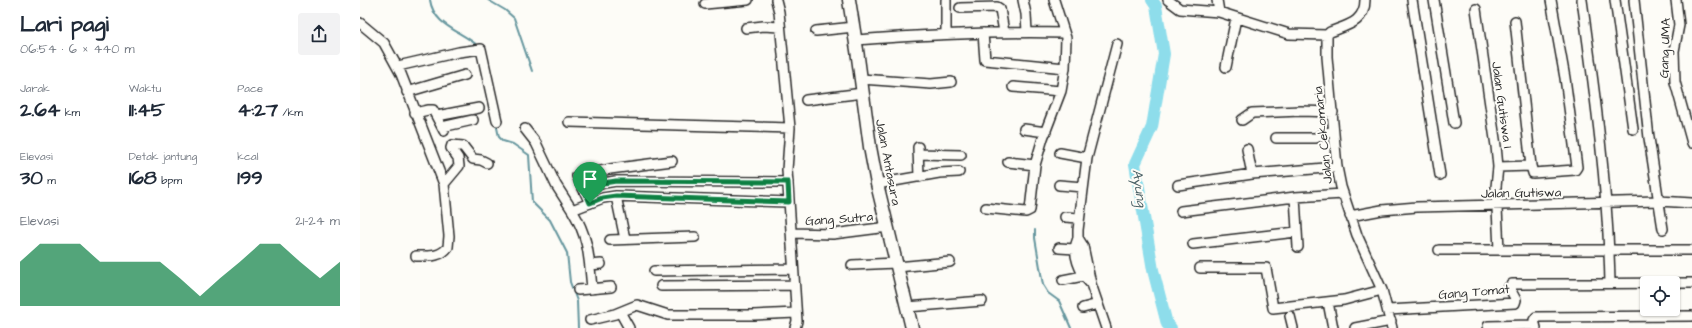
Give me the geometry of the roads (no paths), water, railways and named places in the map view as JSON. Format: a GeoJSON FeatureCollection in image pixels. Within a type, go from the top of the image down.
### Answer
{"type":"FeatureCollection","features":[{"type":"Feature","properties":{"kind":"main road","name":"Jalan Antasura"},"geometry":{"type":"LineString","coordinates":[[849,0],[856,40],[870,147],[877,184],[912,328]]}},
{"type":"Feature","properties":{"kind":"street"},"geometry":{"type":"LineString","coordinates":[[705,4],[748,0]]}},
{"type":"Feature","properties":{"kind":"street"},"geometry":{"type":"LineString","coordinates":[[776,0],[790,128],[788,182],[793,285],[796,313],[795,328]]}},
{"type":"Feature","properties":{"kind":"street"},"geometry":{"type":"LineString","coordinates":[[946,0],[946,34]]}},
{"type":"Feature","properties":{"kind":"street"},"geometry":{"type":"LineString","coordinates":[[1022,0],[1026,14],[1027,32]]}},
{"type":"Feature","properties":{"kind":"street"},"geometry":{"type":"LineString","coordinates":[[986,208],[1028,211],[1035,165],[1061,91],[1065,68],[1066,38],[1054,0]]}},
{"type":"Feature","properties":{"kind":"street"},"geometry":{"type":"LineString","coordinates":[[1168,0],[1180,9],[1219,12],[1289,34],[1327,36],[1330,32],[1358,20],[1365,11],[1365,0]]}},
{"type":"Feature","properties":{"kind":"street"},"geometry":{"type":"LineString","coordinates":[[1217,0],[1219,12]]}},
{"type":"Feature","properties":{"kind":"street"},"geometry":{"type":"LineString","coordinates":[[1412,0],[1440,175]]}},
{"type":"Feature","properties":{"kind":"street"},"geometry":{"type":"LineString","coordinates":[[1434,0],[1454,123]]}},
{"type":"Feature","properties":{"kind":"street"},"geometry":{"type":"LineString","coordinates":[[1515,21],[1533,173],[1575,170],[1577,167],[1565,78],[1551,0]]}},
{"type":"Feature","properties":{"kind":"street"},"geometry":{"type":"LineString","coordinates":[[1582,0],[1607,203],[1610,283],[1692,283]]}},
{"type":"Feature","properties":{"kind":"street"},"geometry":{"type":"LineString","coordinates":[[1615,0],[1633,129]]}},
{"type":"Feature","properties":{"kind":"street"},"geometry":{"type":"LineString","coordinates":[[1634,0],[1649,138],[1663,229]]}},
{"type":"Feature","properties":{"kind":"street","name":"Gang UMA"},"geometry":{"type":"LineString","coordinates":[[1676,0],[1679,25],[1674,50],[1675,82],[1692,143]]}},
{"type":"Feature","properties":{"kind":"street"},"geometry":{"type":"LineString","coordinates":[[960,8],[997,6],[1000,9],[1004,32]]}},
{"type":"Feature","properties":{"kind":"street","name":"Jalan Gutiswa I"},"geometry":{"type":"LineString","coordinates":[[1476,9],[1498,168],[1496,187],[1499,250]]}},
{"type":"Feature","properties":{"kind":"street"},"geometry":{"type":"LineString","coordinates":[[1226,67],[1236,18]]}},
{"type":"Feature","properties":{"kind":"street"},"geometry":{"type":"LineString","coordinates":[[360,23],[380,39],[398,66],[415,113],[444,184],[449,236],[448,247],[442,254],[436,256],[416,256]]}},
{"type":"Feature","properties":{"kind":"street"},"geometry":{"type":"LineString","coordinates":[[746,28],[763,26],[780,27]]}},
{"type":"Feature","properties":{"kind":"street"},"geometry":{"type":"LineString","coordinates":[[816,31],[854,27]]}},
{"type":"Feature","properties":{"kind":"street"},"geometry":{"type":"LineString","coordinates":[[856,40],[1004,32],[1064,33]]}},
{"type":"Feature","properties":{"kind":"street"},"geometry":{"type":"LineString","coordinates":[[983,33],[985,60],[1065,68]]}},
{"type":"Feature","properties":{"kind":"street","name":"Jalan Cekomaria"},"geometry":{"type":"LineString","coordinates":[[1327,36],[1327,57],[1333,112],[1333,132],[1342,194],[1382,290],[1392,325]]}},
{"type":"Feature","properties":{"kind":"street"},"geometry":{"type":"LineString","coordinates":[[1091,284],[1083,276],[1075,249],[1078,238],[1079,218],[1087,158],[1117,44]]}},
{"type":"Feature","properties":{"kind":"street"},"geometry":{"type":"LineString","coordinates":[[398,66],[459,52],[481,49],[497,122]]}},
{"type":"Feature","properties":{"kind":"street"},"geometry":{"type":"LineString","coordinates":[[408,92],[465,75]]}},
{"type":"Feature","properties":{"kind":"street"},"geometry":{"type":"LineString","coordinates":[[861,79],[930,84],[951,82]]}},
{"type":"Feature","properties":{"kind":"street"},"geometry":{"type":"LineString","coordinates":[[1013,87],[1061,91]]}},
{"type":"Feature","properties":{"kind":"street"},"geometry":{"type":"LineString","coordinates":[[806,100],[863,93]]}},
{"type":"Feature","properties":{"kind":"street"},"geometry":{"type":"LineString","coordinates":[[437,116],[479,108]]}},
{"type":"Feature","properties":{"kind":"street"},"geometry":{"type":"LineString","coordinates":[[415,113],[431,110],[437,116],[443,129],[473,120]]}},
{"type":"Feature","properties":{"kind":"street"},"geometry":{"type":"LineString","coordinates":[[1242,120],[1252,113],[1301,111],[1333,112]]}},
{"type":"Feature","properties":{"kind":"street"},"geometry":{"type":"LineString","coordinates":[[569,122],[790,128]]}},
{"type":"Feature","properties":{"kind":"street"},"geometry":{"type":"LineString","coordinates":[[525,129],[536,143],[556,185],[583,231],[590,265],[592,289]]}},
{"type":"Feature","properties":{"kind":"street"},"geometry":{"type":"LineString","coordinates":[[1024,129],[1046,132]]}},
{"type":"Feature","properties":{"kind":"street"},"geometry":{"type":"LineString","coordinates":[[1276,138],[1316,138],[1324,133],[1333,132]]}},
{"type":"Feature","properties":{"kind":"street"},"geometry":{"type":"LineString","coordinates":[[444,184],[459,166],[458,158],[451,149],[452,145],[463,146],[473,159],[488,163]]}},
{"type":"Feature","properties":{"kind":"street"},"geometry":{"type":"LineString","coordinates":[[1247,149],[1252,174]]}},
{"type":"Feature","properties":{"kind":"street"},"geometry":{"type":"LineString","coordinates":[[919,177],[918,150],[961,155]]}},
{"type":"Feature","properties":{"kind":"street"},"geometry":{"type":"LineString","coordinates":[[1060,153],[1087,158]]}},
{"type":"Feature","properties":{"kind":"street"},"geometry":{"type":"LineString","coordinates":[[590,203],[577,176],[610,169],[672,161]]}},
{"type":"Feature","properties":{"kind":"street"},"geometry":{"type":"LineString","coordinates":[[1008,162],[1035,165]]}},
{"type":"Feature","properties":{"kind":"street"},"geometry":{"type":"LineString","coordinates":[[1498,168],[1531,166]]}},
{"type":"Feature","properties":{"kind":"street"},"geometry":{"type":"LineString","coordinates":[[1178,185],[1252,174],[1337,167]]}},
{"type":"Feature","properties":{"kind":"street"},"geometry":{"type":"LineString","coordinates":[[877,184],[959,172]]}},
{"type":"Feature","properties":{"kind":"street"},"geometry":{"type":"LineString","coordinates":[[584,189],[616,181],[788,182]]}},
{"type":"Feature","properties":{"kind":"street"},"geometry":{"type":"LineString","coordinates":[[1059,185],[1083,187]]}},
{"type":"Feature","properties":{"kind":"street"},"geometry":{"type":"LineString","coordinates":[[1182,211],[1294,197],[1342,194]]}},
{"type":"Feature","properties":{"kind":"street"},"geometry":{"type":"LineString","coordinates":[[572,210],[602,198],[616,196],[789,202]]}},
{"type":"Feature","properties":{"kind":"street"},"geometry":{"type":"LineString","coordinates":[[616,196],[625,239]]}},
{"type":"Feature","properties":{"kind":"street"},"geometry":{"type":"LineString","coordinates":[[1294,197],[1298,247]]}},
{"type":"Feature","properties":{"kind":"street","name":"Jalan Gutiswa"},"geometry":{"type":"LineString","coordinates":[[1350,216],[1394,209],[1659,201],[1692,203]]}},
{"type":"Feature","properties":{"kind":"street"},"geometry":{"type":"LineString","coordinates":[[1065,217],[1079,218]]}},
{"type":"Feature","properties":{"kind":"street","name":"Gang Sutra"},"geometry":{"type":"LineString","coordinates":[[791,233],[833,234],[888,227]]}},
{"type":"Feature","properties":{"kind":"street"},"geometry":{"type":"LineString","coordinates":[[1193,244],[1296,232]]}},
{"type":"Feature","properties":{"kind":"street"},"geometry":{"type":"LineString","coordinates":[[610,240],[695,237]]}},
{"type":"Feature","properties":{"kind":"street"},"geometry":{"type":"LineString","coordinates":[[1078,238],[1083,246],[1091,284],[1106,328]]}},
{"type":"Feature","properties":{"kind":"street"},"geometry":{"type":"LineString","coordinates":[[1059,248],[1075,249]]}},
{"type":"Feature","properties":{"kind":"street"},"geometry":{"type":"LineString","coordinates":[[1438,250],[1692,250]]}},
{"type":"Feature","properties":{"kind":"street"},"geometry":{"type":"LineString","coordinates":[[852,266],[950,262]]}},
{"type":"Feature","properties":{"kind":"street"},"geometry":{"type":"LineString","coordinates":[[590,265],[600,264]]}},
{"type":"Feature","properties":{"kind":"street"},"geometry":{"type":"LineString","coordinates":[[1200,268],[1266,268],[1273,308],[1356,298],[1382,290]]}},
{"type":"Feature","properties":{"kind":"street"},"geometry":{"type":"LineString","coordinates":[[654,271],[793,269]]}},
{"type":"Feature","properties":{"kind":"street"},"geometry":{"type":"LineString","coordinates":[[1063,280],[1083,276]]}},
{"type":"Feature","properties":{"kind":"street","name":"Gang Tomat"},"geometry":{"type":"LineString","coordinates":[[1388,310],[1515,303],[1516,300],[1510,289],[1512,284],[1610,283]]}},
{"type":"Feature","properties":{"kind":"street"},"geometry":{"type":"LineString","coordinates":[[660,286],[793,285]]}},
{"type":"Feature","properties":{"kind":"street"},"geometry":{"type":"LineString","coordinates":[[578,290],[610,287]]}},
{"type":"Feature","properties":{"kind":"street"},"geometry":{"type":"LineString","coordinates":[[907,307],[982,301]]}},
{"type":"Feature","properties":{"kind":"street"},"geometry":{"type":"LineString","coordinates":[[1328,302],[1333,328]]}},
{"type":"Feature","properties":{"kind":"street"},"geometry":{"type":"LineString","coordinates":[[1083,308],[1098,304]]}},
{"type":"Feature","properties":{"kind":"street"},"geometry":{"type":"LineString","coordinates":[[590,320],[620,312],[637,305],[668,315],[754,315],[796,313]]}},
{"type":"Feature","properties":{"kind":"street"},"geometry":{"type":"LineString","coordinates":[[620,312],[629,328]]}},
{"type":"Feature","properties":{"kind":"street"},"geometry":{"type":"LineString","coordinates":[[1290,316],[1293,328]]}},
{"type":"Feature","properties":{"kind":"street"},"geometry":{"type":"LineString","coordinates":[[1488,326],[1536,327],[1534,319],[1536,317],[1692,316]]}},
{"type":"Feature","properties":{"kind":"street"},"geometry":{"type":"LineString","coordinates":[[1355,328],[1392,325]]}},
{"type":"Feature","properties":{"kind":"waterway"},"geometry":{"type":"LineString","coordinates":[[430,0],[433,9],[443,23],[479,47]]}},
{"type":"Feature","properties":{"kind":"waterway"},"geometry":{"type":"LineString","coordinates":[[488,0],[505,10],[514,18],[532,71]]}},
{"type":"Feature","properties":{"kind":"waterway","name":"Ayung"},"geometry":{"type":"LineString","coordinates":[[1152,0],[1156,6],[1164,54],[1152,127],[1135,164],[1153,270],[1167,324],[1171,328]]}},
{"type":"Feature","properties":{"kind":"waterway"},"geometry":{"type":"LineString","coordinates":[[496,123],[499,137],[503,141],[513,144],[529,155],[532,202],[550,220],[567,253],[570,282],[577,301],[578,328]]}},
{"type":"Feature","properties":{"kind":"waterway"},"geometry":{"type":"LineString","coordinates":[[1035,230],[1043,285],[1048,293],[1059,301],[1071,328]]}}]}
